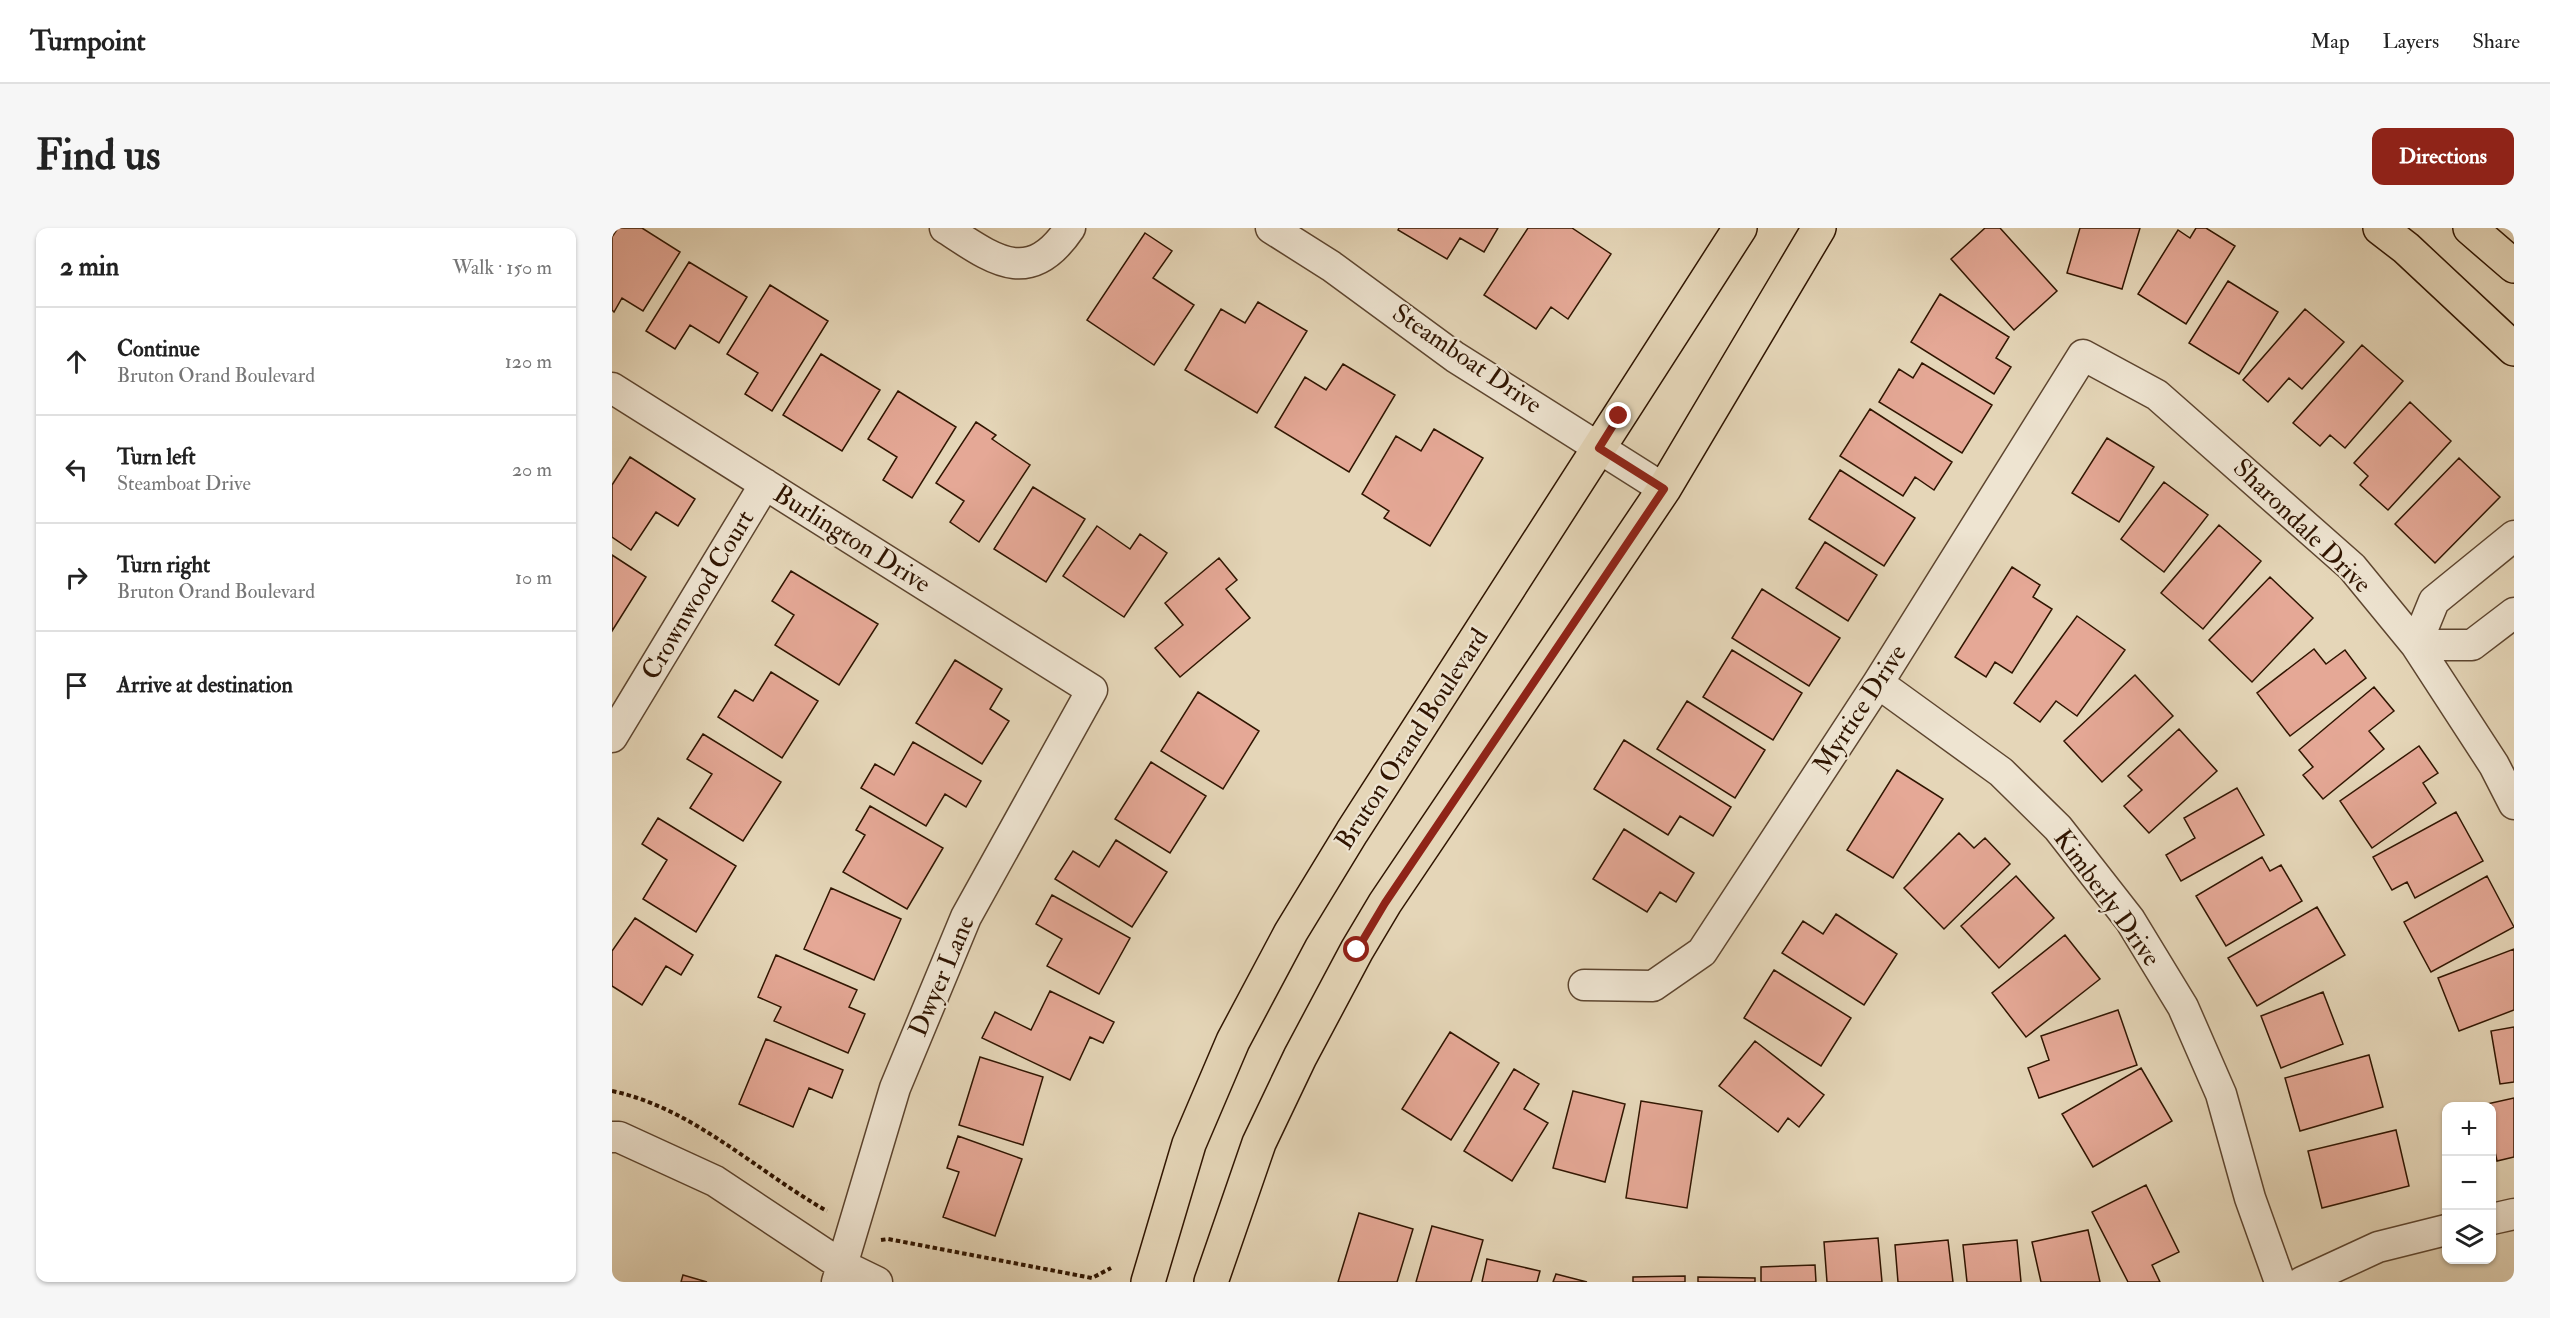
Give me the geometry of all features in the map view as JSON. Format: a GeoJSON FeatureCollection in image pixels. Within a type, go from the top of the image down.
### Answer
{"type":"FeatureCollection","features":[{"type":"Feature","properties":{"kind":"main road","name":"Bruton Orand Boulevard"},"geometry":{"type":"LineString","coordinates":[[1148,1282],[1190,1144],[1233,1041],[1291,932],[1352,832],[1740,228]]}},
{"type":"Feature","properties":{"kind":"main road"},"geometry":{"type":"LineString","coordinates":[[1211,1282],[1259,1143],[1357,950],[1385,903],[1664,489],[1818,228]]}},
{"type":"Feature","properties":{"kind":"main road"},"geometry":{"type":"LineString","coordinates":[[2380,228],[2406,248],[2514,350]]}},
{"type":"Feature","properties":{"kind":"main road"},"geometry":{"type":"LineString","coordinates":[[2470,228],[2514,266]]}},
{"type":"Feature","properties":{"kind":"street"},"geometry":{"type":"LineString","coordinates":[[945,228],[994,260],[1028,264],[1059,244],[1070,228]]}},
{"type":"Feature","properties":{"kind":"street","name":"Steamboat Drive"},"geometry":{"type":"LineString","coordinates":[[1271,228],[1331,266],[1455,357],[1664,489]]}},
{"type":"Feature","properties":{"kind":"street","name":"Sharondale Drive"},"geometry":{"type":"LineString","coordinates":[[2083,356],[2157,395],[2352,567],[2416,645],[2494,765],[2514,804]]}},
{"type":"Feature","properties":{"kind":"street","name":"Myrtice Drive"},"geometry":{"type":"LineString","coordinates":[[1584,985],[1653,986],[1702,952],[1878,682],[2083,356]]}},
{"type":"Feature","properties":{"kind":"street","name":"Burlington Drive"},"geometry":{"type":"LineString","coordinates":[[612,387],[1092,690]]}},
{"type":"Feature","properties":{"kind":"street","name":"Crownwood Court"},"geometry":{"type":"LineString","coordinates":[[612,737],[765,483]]}},
{"type":"Feature","properties":{"kind":"street"},"geometry":{"type":"LineString","coordinates":[[2514,536],[2434,601],[2416,645],[2472,645],[2514,613]]}},
{"type":"Feature","properties":{"kind":"street","name":"Kimberly Drive"},"geometry":{"type":"LineString","coordinates":[[1878,682],[2001,772],[2058,828],[2130,920],[2183,1007],[2222,1094],[2250,1198],[2280,1282]]}},
{"type":"Feature","properties":{"kind":"street","name":"Dwyer Lane"},"geometry":{"type":"LineString","coordinates":[[838,1273],[895,1088],[966,916],[1092,690]]}},
{"type":"Feature","properties":{"kind":"street"},"geometry":{"type":"LineString","coordinates":[[612,1137],[620,1137],[715,1181],[838,1273],[877,1282]]}},
{"type":"Feature","properties":{"kind":"street"},"geometry":{"type":"LineString","coordinates":[[2496,1218],[2514,1214]]}},
{"type":"Feature","properties":{"kind":"street"},"geometry":{"type":"LineString","coordinates":[[2302,1282],[2378,1247],[2442,1231]]}},
{"type":"Feature","properties":{"kind":"building"},"geometry":{"type":"Polygon","coordinates":[[[618,228],[642,228],[680,252],[643,311],[622,298],[614,312],[612,310],[612,237],[618,228]]]}},
{"type":"Feature","properties":{"kind":"building"},"geometry":{"type":"Polygon","coordinates":[[[1399,228],[1498,228],[1484,252],[1460,238],[1447,259],[1398,230],[1399,228]]]}},
{"type":"Feature","properties":{"kind":"building"},"geometry":{"type":"Polygon","coordinates":[[[1528,228],[1572,228],[1611,254],[1568,319],[1551,307],[1536,329],[1484,295],[1528,228]]]}},
{"type":"Feature","properties":{"kind":"building"},"geometry":{"type":"Polygon","coordinates":[[[1985,228],[2000,228],[2057,291],[2014,330],[1951,259],[1985,228]]]}},
{"type":"Feature","properties":{"kind":"building"},"geometry":{"type":"Polygon","coordinates":[[[2080,228],[2140,228],[2122,289],[2067,273],[2080,228]]]}},
{"type":"Feature","properties":{"kind":"building"},"geometry":{"type":"Polygon","coordinates":[[[2196,228],[2206,228],[2235,246],[2186,324],[2138,294],[2178,230],[2190,238],[2196,228]]]}},
{"type":"Feature","properties":{"kind":"building"},"geometry":{"type":"Polygon","coordinates":[[[1145,233],[1172,251],[1153,278],[1194,305],[1154,365],[1087,320],[1145,233]]]}},
{"type":"Feature","properties":{"kind":"building"},"geometry":{"type":"Polygon","coordinates":[[[689,262],[747,297],[719,343],[690,325],[675,349],[646,331],[689,262]]]}},
{"type":"Feature","properties":{"kind":"building"},"geometry":{"type":"Polygon","coordinates":[[[2228,281],[2278,312],[2239,374],[2189,343],[2228,281]]]}},
{"type":"Feature","properties":{"kind":"building"},"geometry":{"type":"Polygon","coordinates":[[[770,285],[828,321],[772,411],[745,394],[758,373],[727,354],[770,285]]]}},
{"type":"Feature","properties":{"kind":"building"},"geometry":{"type":"Polygon","coordinates":[[[1940,294],[2009,337],[1996,358],[2011,367],[1994,394],[1911,342],[1940,294]]]}},
{"type":"Feature","properties":{"kind":"building"},"geometry":{"type":"Polygon","coordinates":[[[1258,302],[1307,331],[1257,413],[1185,370],[1221,309],[1245,323],[1258,302]]]}},
{"type":"Feature","properties":{"kind":"building"},"geometry":{"type":"Polygon","coordinates":[[[2305,309],[2344,342],[2302,389],[2289,378],[2268,402],[2243,380],[2305,309]]]}},
{"type":"Feature","properties":{"kind":"building"},"geometry":{"type":"Polygon","coordinates":[[[2362,345],[2403,381],[2345,448],[2330,435],[2320,446],[2293,423],[2362,345]]]}},
{"type":"Feature","properties":{"kind":"building"},"geometry":{"type":"Polygon","coordinates":[[[821,354],[880,390],[842,451],[783,415],[821,354]]]}},
{"type":"Feature","properties":{"kind":"building"},"geometry":{"type":"Polygon","coordinates":[[[1922,363],[1992,405],[1962,453],[1879,402],[1899,369],[1913,378],[1922,363]]]}},
{"type":"Feature","properties":{"kind":"building"},"geometry":{"type":"Polygon","coordinates":[[[1343,364],[1395,395],[1349,472],[1275,427],[1305,377],[1326,390],[1343,364]]]}},
{"type":"Feature","properties":{"kind":"building"},"geometry":{"type":"Polygon","coordinates":[[[898,391],[956,427],[912,498],[883,480],[897,457],[868,439],[898,391]]]}},
{"type":"Feature","properties":{"kind":"building"},"geometry":{"type":"Polygon","coordinates":[[[2410,402],[2451,441],[2388,510],[2360,485],[2368,476],[2354,463],[2410,402]]]}},
{"type":"Feature","properties":{"kind":"building"},"geometry":{"type":"Polygon","coordinates":[[[1870,409],[1952,462],[1934,490],[1915,477],[1903,496],[1840,456],[1870,409]]]}},
{"type":"Feature","properties":{"kind":"building"},"geometry":{"type":"Polygon","coordinates":[[[976,422],[996,435],[992,439],[1030,465],[979,542],[950,522],[964,501],[936,483],[976,422]]]}},
{"type":"Feature","properties":{"kind":"building"},"geometry":{"type":"Polygon","coordinates":[[[1434,429],[1483,458],[1430,546],[1384,518],[1389,511],[1362,494],[1396,436],[1421,451],[1434,429]]]}},
{"type":"Feature","properties":{"kind":"building"},"geometry":{"type":"Polygon","coordinates":[[[2107,438],[2154,467],[2119,522],[2072,493],[2107,438]]]}},
{"type":"Feature","properties":{"kind":"building"},"geometry":{"type":"Polygon","coordinates":[[[630,457],[695,499],[678,526],[656,512],[631,550],[612,537],[612,485],[630,457]]]}},
{"type":"Feature","properties":{"kind":"building"},"geometry":{"type":"Polygon","coordinates":[[[2459,458],[2500,497],[2435,563],[2395,524],[2459,458]]]}},
{"type":"Feature","properties":{"kind":"building"},"geometry":{"type":"Polygon","coordinates":[[[1840,470],[1915,518],[1884,566],[1809,519],[1840,470]]]}},
{"type":"Feature","properties":{"kind":"building"},"geometry":{"type":"Polygon","coordinates":[[[2164,482],[2208,515],[2164,572],[2121,539],[2164,482]]]}},
{"type":"Feature","properties":{"kind":"building"},"geometry":{"type":"Polygon","coordinates":[[[1033,487],[1085,519],[1046,582],[994,549],[1033,487]]]}},
{"type":"Feature","properties":{"kind":"building"},"geometry":{"type":"Polygon","coordinates":[[[2219,525],[2261,561],[2203,629],[2161,593],[2219,525]]]}},
{"type":"Feature","properties":{"kind":"building"},"geometry":{"type":"Polygon","coordinates":[[[1097,526],[1130,549],[1140,534],[1167,553],[1124,617],[1063,576],[1097,526]]]}},
{"type":"Feature","properties":{"kind":"building"},"geometry":{"type":"Polygon","coordinates":[[[1825,542],[1877,575],[1848,621],[1796,588],[1825,542]]]}},
{"type":"Feature","properties":{"kind":"building"},"geometry":{"type":"Polygon","coordinates":[[[612,555],[646,577],[612,631],[612,555]]]}},
{"type":"Feature","properties":{"kind":"building"},"geometry":{"type":"Polygon","coordinates":[[[1219,558],[1237,580],[1226,589],[1250,618],[1180,677],[1155,648],[1183,625],[1165,603],[1219,558]]]}},
{"type":"Feature","properties":{"kind":"building"},"geometry":{"type":"Polygon","coordinates":[[[2012,567],[2040,585],[2033,597],[2052,609],[2012,673],[1995,662],[1986,677],[1955,657],[2012,567]]]}},
{"type":"Feature","properties":{"kind":"building"},"geometry":{"type":"Polygon","coordinates":[[[791,571],[878,624],[839,685],[775,645],[794,615],[772,601],[791,571]]]}},
{"type":"Feature","properties":{"kind":"building"},"geometry":{"type":"Polygon","coordinates":[[[2270,577],[2313,618],[2252,682],[2209,640],[2270,577]]]}},
{"type":"Feature","properties":{"kind":"building"},"geometry":{"type":"Polygon","coordinates":[[[1762,589],[1840,638],[1809,686],[1732,638],[1762,589]]]}},
{"type":"Feature","properties":{"kind":"building"},"geometry":{"type":"Polygon","coordinates":[[[2077,616],[2125,650],[2077,716],[2056,701],[2040,722],[2014,703],[2077,616]]]}},
{"type":"Feature","properties":{"kind":"building"},"geometry":{"type":"Polygon","coordinates":[[[2314,649],[2326,664],[2345,650],[2366,678],[2290,736],[2257,693],[2314,649]]]}},
{"type":"Feature","properties":{"kind":"building"},"geometry":{"type":"Polygon","coordinates":[[[1732,650],[1802,693],[1773,740],[1703,697],[1732,650]]]}},
{"type":"Feature","properties":{"kind":"building"},"geometry":{"type":"Polygon","coordinates":[[[955,660],[1002,689],[990,709],[1009,721],[982,764],[916,723],[955,660]]]}},
{"type":"Feature","properties":{"kind":"building"},"geometry":{"type":"Polygon","coordinates":[[[771,672],[818,701],[782,758],[718,717],[735,690],[753,701],[771,672]]]}},
{"type":"Feature","properties":{"kind":"building"},"geometry":{"type":"Polygon","coordinates":[[[2135,675],[2173,716],[2102,782],[2064,741],[2135,675]]]}},
{"type":"Feature","properties":{"kind":"building"},"geometry":{"type":"Polygon","coordinates":[[[2374,687],[2394,711],[2369,731],[2384,749],[2323,799],[2303,775],[2313,767],[2299,750],[2374,687]]]}},
{"type":"Feature","properties":{"kind":"building"},"geometry":{"type":"Polygon","coordinates":[[[1198,692],[1259,731],[1223,789],[1161,751],[1198,692]]]}},
{"type":"Feature","properties":{"kind":"building"},"geometry":{"type":"Polygon","coordinates":[[[1687,701],[1765,750],[1735,798],[1657,749],[1687,701]]]}},
{"type":"Feature","properties":{"kind":"building"},"geometry":{"type":"Polygon","coordinates":[[[2179,729],[2217,771],[2149,833],[2124,806],[2142,790],[2128,776],[2179,729]]]}},
{"type":"Feature","properties":{"kind":"building"},"geometry":{"type":"Polygon","coordinates":[[[703,734],[781,782],[743,841],[690,808],[712,774],[687,759],[703,734]]]}},
{"type":"Feature","properties":{"kind":"building"},"geometry":{"type":"Polygon","coordinates":[[[1624,740],[1731,807],[1713,836],[1680,816],[1668,835],[1594,789],[1624,740]]]}},
{"type":"Feature","properties":{"kind":"building"},"geometry":{"type":"Polygon","coordinates":[[[913,742],[981,781],[966,807],[945,794],[926,826],[861,788],[875,764],[894,775],[913,742]]]}},
{"type":"Feature","properties":{"kind":"building"},"geometry":{"type":"Polygon","coordinates":[[[2419,746],[2438,773],[2423,783],[2436,803],[2372,848],[2340,801],[2419,746]]]}},
{"type":"Feature","properties":{"kind":"building"},"geometry":{"type":"Polygon","coordinates":[[[1151,762],[1206,796],[1170,853],[1115,819],[1151,762]]]}},
{"type":"Feature","properties":{"kind":"building"},"geometry":{"type":"Polygon","coordinates":[[[1897,770],[1943,799],[1893,878],[1847,850],[1897,770]]]}},
{"type":"Feature","properties":{"kind":"building"},"geometry":{"type":"Polygon","coordinates":[[[2237,788],[2264,835],[2181,881],[2166,855],[2195,838],[2184,818],[2237,788]]]}},
{"type":"Feature","properties":{"kind":"building"},"geometry":{"type":"Polygon","coordinates":[[[870,806],[943,848],[907,909],[843,872],[865,835],[856,830],[870,806]]]}},
{"type":"Feature","properties":{"kind":"building"},"geometry":{"type":"Polygon","coordinates":[[[2456,812],[2483,861],[2415,898],[2407,882],[2392,890],[2373,857],[2456,812]]]}},
{"type":"Feature","properties":{"kind":"building"},"geometry":{"type":"Polygon","coordinates":[[[658,818],[736,866],[696,932],[643,899],[667,860],[642,844],[658,818]]]}},
{"type":"Feature","properties":{"kind":"building"},"geometry":{"type":"Polygon","coordinates":[[[1624,829],[1694,873],[1676,902],[1660,892],[1647,912],[1593,879],[1624,829]]]}},
{"type":"Feature","properties":{"kind":"building"},"geometry":{"type":"Polygon","coordinates":[[[1959,833],[1974,848],[1985,838],[2010,864],[1944,929],[1904,888],[1959,833]]]}},
{"type":"Feature","properties":{"kind":"building"},"geometry":{"type":"Polygon","coordinates":[[[1116,840],[1167,872],[1132,927],[1055,879],[1073,851],[1099,867],[1116,840]]]}},
{"type":"Feature","properties":{"kind":"building"},"geometry":{"type":"Polygon","coordinates":[[[2262,857],[2270,871],[2281,865],[2302,901],[2226,946],[2196,896],[2262,857]]]}},
{"type":"Feature","properties":{"kind":"building"},"geometry":{"type":"Polygon","coordinates":[[[2016,876],[2054,918],[1999,968],[1961,926],[2016,876]]]}},
{"type":"Feature","properties":{"kind":"building"},"geometry":{"type":"Polygon","coordinates":[[[2487,876],[2514,927],[2431,972],[2404,922],[2487,876]]]}},
{"type":"Feature","properties":{"kind":"building"},"geometry":{"type":"Polygon","coordinates":[[[831,888],[901,919],[874,980],[804,949],[831,888]]]}},
{"type":"Feature","properties":{"kind":"building"},"geometry":{"type":"Polygon","coordinates":[[[1052,895],[1130,938],[1099,994],[1047,966],[1062,939],[1036,924],[1052,895]]]}},
{"type":"Feature","properties":{"kind":"building"},"geometry":{"type":"Polygon","coordinates":[[[2317,907],[2345,955],[2257,1006],[2228,958],[2317,907]]]}},
{"type":"Feature","properties":{"kind":"building"},"geometry":{"type":"Polygon","coordinates":[[[1836,914],[1897,954],[1864,1005],[1782,953],[1803,921],[1823,934],[1836,914]]]}},
{"type":"Feature","properties":{"kind":"building"},"geometry":{"type":"Polygon","coordinates":[[[635,918],[693,955],[681,975],[666,966],[642,1005],[612,986],[612,951],[635,918]]]}},
{"type":"Feature","properties":{"kind":"building"},"geometry":{"type":"Polygon","coordinates":[[[2065,935],[2100,979],[2026,1037],[1992,993],[2065,935]]]}},
{"type":"Feature","properties":{"kind":"building"},"geometry":{"type":"Polygon","coordinates":[[[2514,949],[2514,1010],[2459,1031],[2438,978],[2514,949]]]}},
{"type":"Feature","properties":{"kind":"building"},"geometry":{"type":"Polygon","coordinates":[[[776,955],[857,990],[849,1007],[865,1014],[848,1053],[774,1021],[781,1007],[758,997],[776,955]]]}},
{"type":"Feature","properties":{"kind":"building"},"geometry":{"type":"Polygon","coordinates":[[[1774,970],[1851,1018],[1821,1066],[1744,1018],[1774,970]]]}},
{"type":"Feature","properties":{"kind":"building"},"geometry":{"type":"Polygon","coordinates":[[[1050,991],[1114,1022],[1103,1043],[1090,1037],[1070,1080],[982,1038],[995,1012],[1031,1030],[1050,991]]]}},
{"type":"Feature","properties":{"kind":"building"},"geometry":{"type":"Polygon","coordinates":[[[2323,992],[2343,1044],[2281,1068],[2261,1016],[2323,992]]]}},
{"type":"Feature","properties":{"kind":"building"},"geometry":{"type":"Polygon","coordinates":[[[2118,1010],[2137,1065],[2039,1098],[2028,1068],[2049,1060],[2041,1036],[2118,1010]]]}},
{"type":"Feature","properties":{"kind":"building"},"geometry":{"type":"Polygon","coordinates":[[[2514,1027],[2514,1082],[2500,1084],[2491,1031],[2514,1027]]]}},
{"type":"Feature","properties":{"kind":"building"},"geometry":{"type":"Polygon","coordinates":[[[1450,1032],[1499,1063],[1451,1140],[1402,1109],[1450,1032]]]}},
{"type":"Feature","properties":{"kind":"building"},"geometry":{"type":"Polygon","coordinates":[[[766,1039],[843,1070],[832,1098],[809,1088],[793,1127],[739,1104],[766,1039]]]}},
{"type":"Feature","properties":{"kind":"building"},"geometry":{"type":"Polygon","coordinates":[[[1755,1041],[1824,1095],[1799,1127],[1788,1118],[1778,1132],[1719,1086],[1755,1041]]]}},
{"type":"Feature","properties":{"kind":"building"},"geometry":{"type":"Polygon","coordinates":[[[2369,1055],[2383,1107],[2300,1131],[2285,1078],[2369,1055]]]}},
{"type":"Feature","properties":{"kind":"building"},"geometry":{"type":"Polygon","coordinates":[[[980,1057],[1043,1077],[1023,1145],[959,1125],[980,1057]]]}},
{"type":"Feature","properties":{"kind":"building"},"geometry":{"type":"Polygon","coordinates":[[[2141,1068],[2172,1121],[2093,1167],[2062,1114],[2141,1068]]]}},
{"type":"Feature","properties":{"kind":"building"},"geometry":{"type":"Polygon","coordinates":[[[1514,1069],[1539,1084],[1524,1109],[1548,1123],[1512,1181],[1464,1151],[1514,1069]]]}},
{"type":"Feature","properties":{"kind":"building"},"geometry":{"type":"Polygon","coordinates":[[[1573,1091],[1625,1104],[1605,1182],[1553,1168],[1573,1091]]]}},
{"type":"Feature","properties":{"kind":"building"},"geometry":{"type":"Polygon","coordinates":[[[2514,1098],[2514,1157],[2497,1161],[2496,1156],[2496,1102],[2514,1098]]]}},
{"type":"Feature","properties":{"kind":"building"},"geometry":{"type":"Polygon","coordinates":[[[1641,1101],[1702,1111],[1687,1208],[1626,1198],[1641,1101]]]}},
{"type":"Feature","properties":{"kind":"building"},"geometry":{"type":"Polygon","coordinates":[[[2396,1130],[2409,1186],[2322,1208],[2308,1151],[2396,1130]]]}},
{"type":"Feature","properties":{"kind":"building"},"geometry":{"type":"Polygon","coordinates":[[[958,1136],[1022,1159],[995,1236],[943,1217],[959,1172],[947,1168],[958,1136]]]}},
{"type":"Feature","properties":{"kind":"building"},"geometry":{"type":"Polygon","coordinates":[[[2146,1185],[2179,1252],[2152,1265],[2160,1282],[2128,1282],[2092,1212],[2146,1185]]]}},
{"type":"Feature","properties":{"kind":"building"},"geometry":{"type":"Polygon","coordinates":[[[1359,1213],[1413,1229],[1397,1282],[1338,1282],[1359,1213]]]}},
{"type":"Feature","properties":{"kind":"building"},"geometry":{"type":"Polygon","coordinates":[[[1432,1226],[1483,1240],[1471,1282],[1416,1282],[1432,1226]]]}},
{"type":"Feature","properties":{"kind":"building"},"geometry":{"type":"Polygon","coordinates":[[[2088,1230],[2100,1282],[2041,1282],[2032,1242],[2088,1230]]]}},
{"type":"Feature","properties":{"kind":"building"},"geometry":{"type":"Polygon","coordinates":[[[1878,1238],[1882,1282],[1827,1282],[1824,1242],[1878,1238]]]}},
{"type":"Feature","properties":{"kind":"building"},"geometry":{"type":"Polygon","coordinates":[[[1948,1240],[1953,1282],[1898,1282],[1895,1245],[1948,1240]]]}},
{"type":"Feature","properties":{"kind":"building"},"geometry":{"type":"Polygon","coordinates":[[[2017,1240],[2021,1282],[1967,1282],[1963,1245],[2017,1240]]]}},
{"type":"Feature","properties":{"kind":"building"},"geometry":{"type":"Polygon","coordinates":[[[1487,1259],[1540,1271],[1537,1282],[1482,1282],[1487,1259]]]}},
{"type":"Feature","properties":{"kind":"building"},"geometry":{"type":"Polygon","coordinates":[[[1815,1265],[1816,1282],[1761,1282],[1761,1267],[1815,1265]]]}},
{"type":"Feature","properties":{"kind":"building"},"geometry":{"type":"Polygon","coordinates":[[[1556,1274],[1587,1282],[1553,1282],[1556,1274]]]}},
{"type":"Feature","properties":{"kind":"building"},"geometry":{"type":"Polygon","coordinates":[[[683,1275],[707,1282],[681,1282],[683,1275]]]}},
{"type":"Feature","properties":{"kind":"building"},"geometry":{"type":"Polygon","coordinates":[[[1685,1276],[1685,1282],[1633,1282],[1633,1277],[1685,1276]]]}},
{"type":"Feature","properties":{"kind":"building"},"geometry":{"type":"Polygon","coordinates":[[[1698,1277],[1755,1278],[1755,1282],[1698,1282],[1698,1277]]]}},
{"type":"Feature","properties":{"kind":"route"},"geometry":{"type":"LineString","coordinates":[[1357,950],[1385,903],[1664,489],[1599,448],[1619,416]]}}]}
